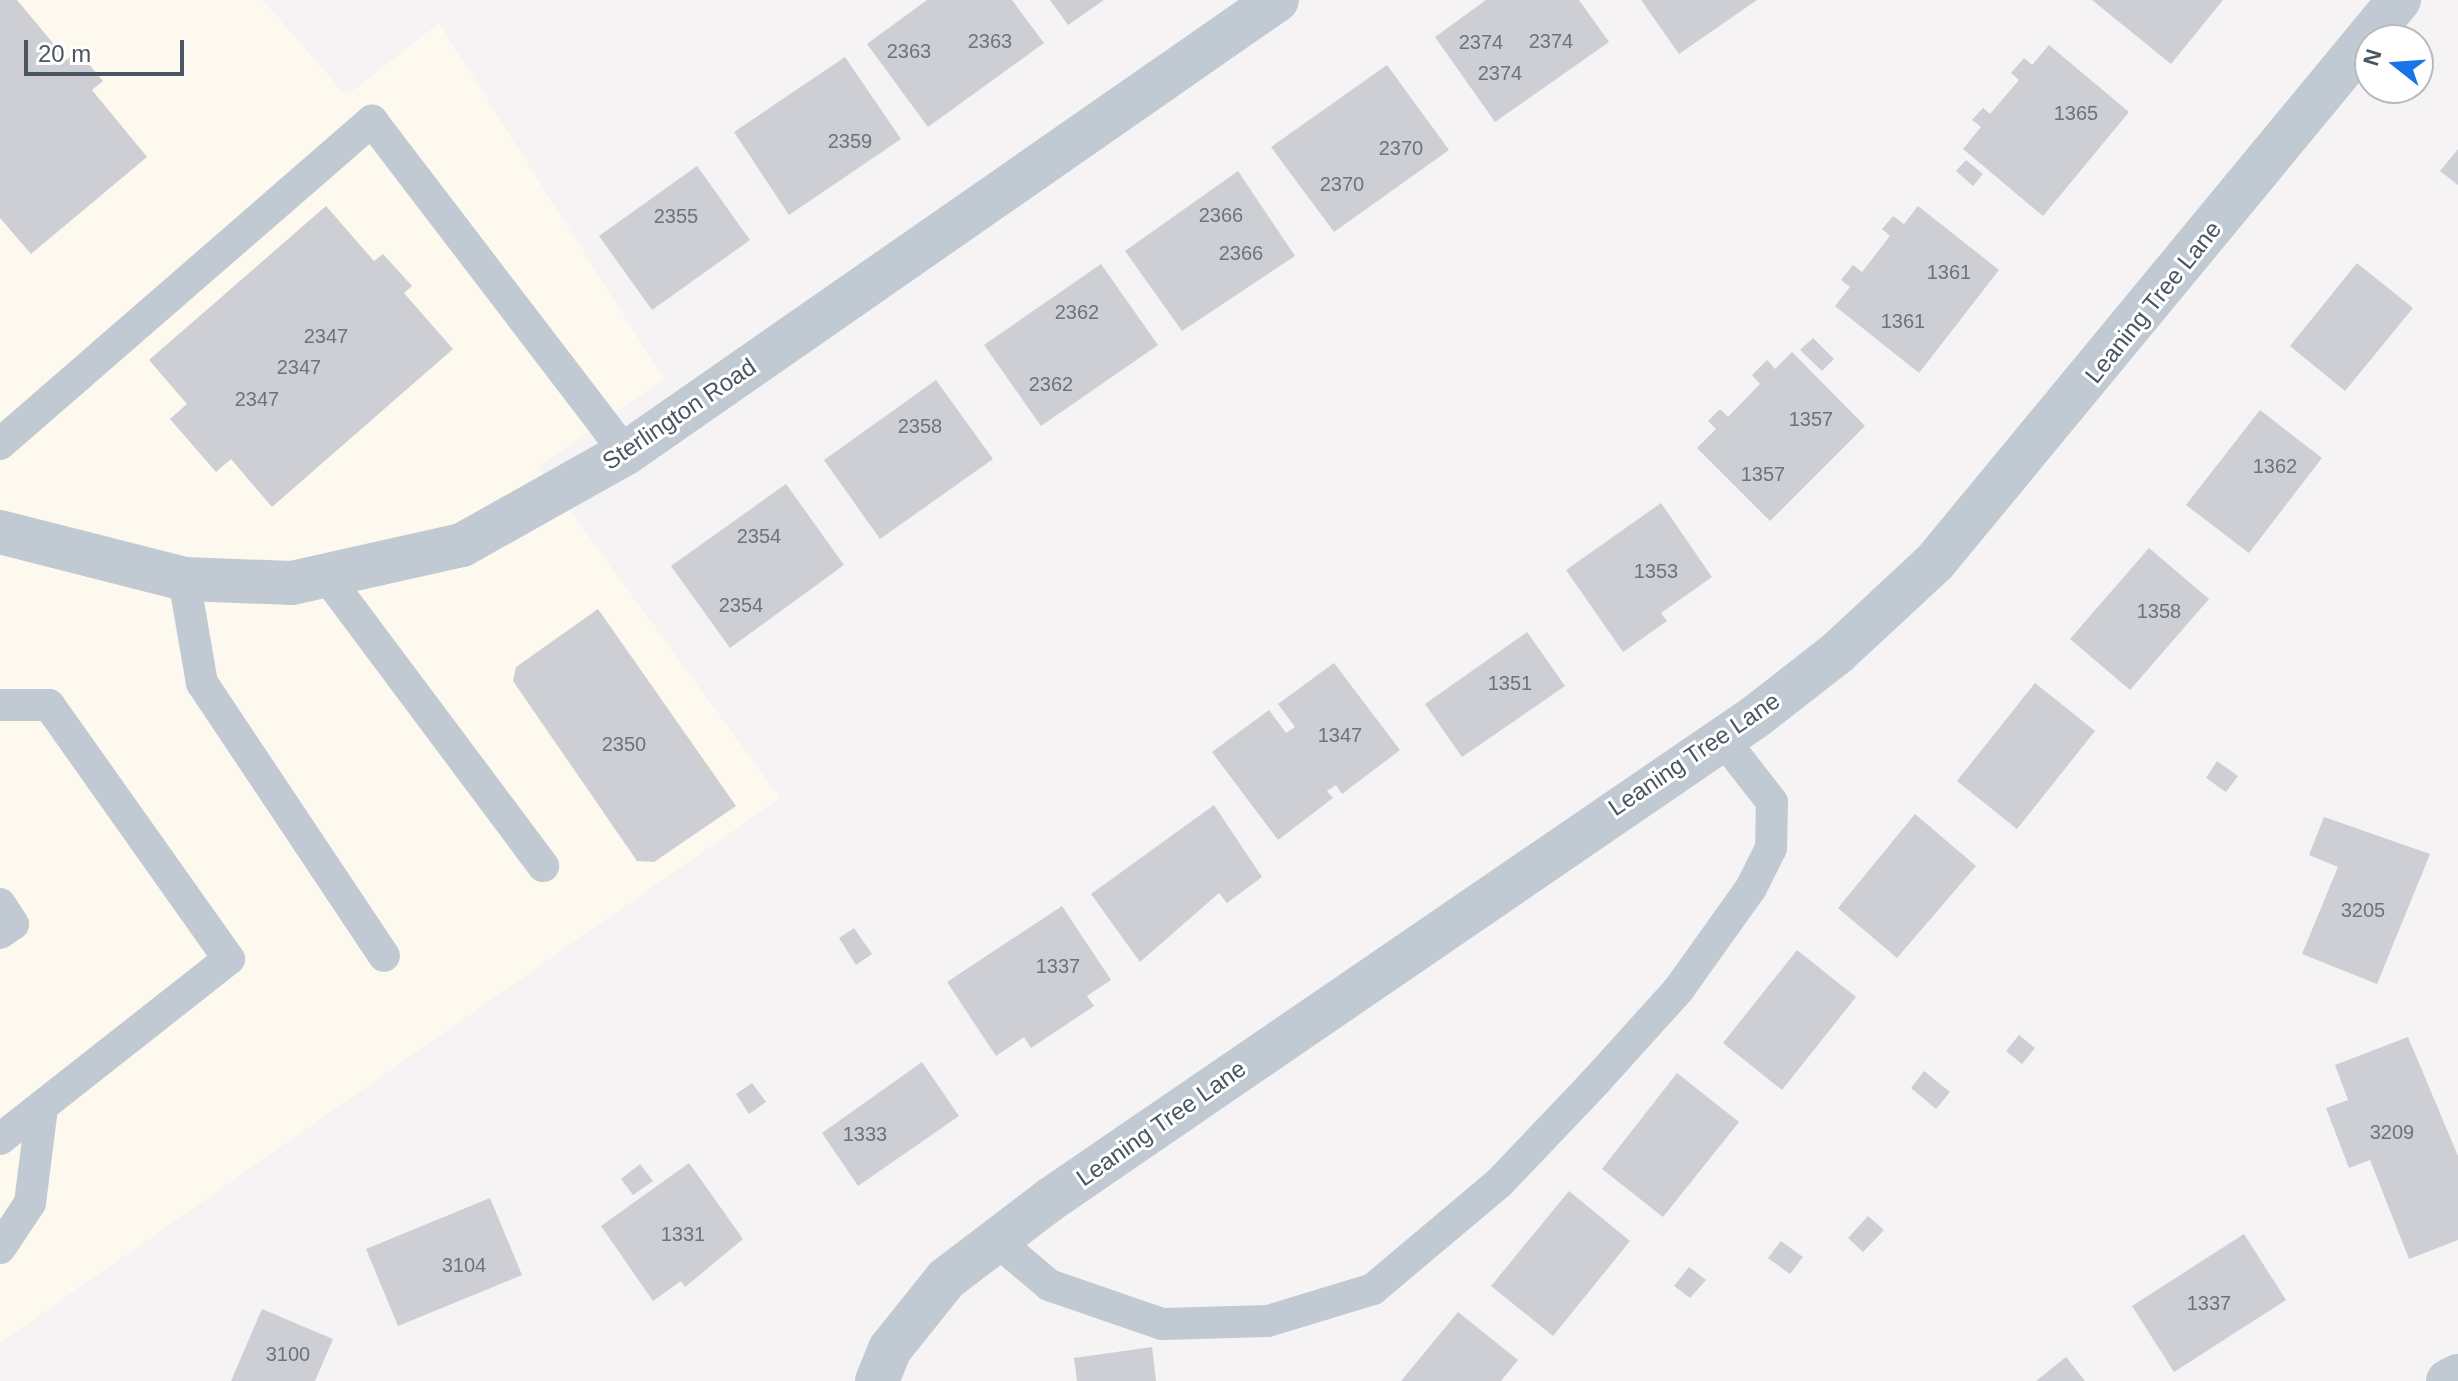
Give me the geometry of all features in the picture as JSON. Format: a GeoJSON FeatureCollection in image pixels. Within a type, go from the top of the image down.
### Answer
{"type":"FeatureCollection","features":[{"type":"Feature","properties":{"kind":"street","name":"Sterlington Road"},"geometry":{"type":"LineString","coordinates":[[0,532],[184,579],[292,583],[462,545],[626,453],[1277,0]]}},
{"type":"Feature","properties":{"kind":"street","name":"Leaning Tree Lane"},"geometry":{"type":"LineString","coordinates":[[877,1381],[917,1310],[997,1241],[1722,738],[1836,654],[1935,562],[2399,0]]}},
{"type":"Feature","properties":{"kind":"street"},"geometry":{"type":"LineString","coordinates":[[2448,1381],[2458,1376]]}},
{"type":"Feature","properties":{"kind":"lane"},"geometry":{"type":"LineString","coordinates":[[0,444],[372,121],[626,453]]}},
{"type":"Feature","properties":{"kind":"lane"},"geometry":{"type":"LineString","coordinates":[[327,577],[543,866]]}},
{"type":"Feature","properties":{"kind":"lane"},"geometry":{"type":"LineString","coordinates":[[184,579],[202,683],[384,956]]}},
{"type":"Feature","properties":{"kind":"lane"},"geometry":{"type":"LineString","coordinates":[[0,705],[49,705],[229,959],[0,1139]]}},
{"type":"Feature","properties":{"kind":"lane"},"geometry":{"type":"LineString","coordinates":[[997,1241],[1049,1285],[1162,1324],[1268,1321],[1373,1289],[1499,1183],[1585,1093],[1679,989],[1751,888],[1771,848],[1772,802],[1722,738]]}},
{"type":"Feature","properties":{"kind":"lane"},"geometry":{"type":"LineString","coordinates":[[0,904],[13,924],[0,933]]}},
{"type":"Feature","properties":{"kind":"lane"},"geometry":{"type":"LineString","coordinates":[[0,1248],[30,1203],[42,1108]]}},
{"type":"Feature","properties":{"kind":"shaded area"},"geometry":{"type":"Polygon","coordinates":[[[0,0],[263,0],[346,96],[439,23],[664,379],[538,467],[780,798],[0,1343],[0,0]]]}},
{"type":"Feature","properties":{"kind":"building"},"geometry":{"type":"Polygon","coordinates":[[[0,0],[17,0],[67,60],[77,50],[103,81],[92,90],[147,157],[31,254],[0,218],[0,0]]]}},
{"type":"Feature","properties":{"kind":"building"},"geometry":{"type":"Polygon","coordinates":[[[927,0],[1012,0],[1044,43],[928,127],[867,44],[927,0]]]}},
{"type":"Feature","properties":{"kind":"building"},"geometry":{"type":"Polygon","coordinates":[[[1050,0],[1104,0],[1068,25],[1050,0]]]}},
{"type":"Feature","properties":{"kind":"building"},"geometry":{"type":"Polygon","coordinates":[[[1486,0],[1579,0],[1609,42],[1495,122],[1435,37],[1486,0]]]}},
{"type":"Feature","properties":{"kind":"building"},"geometry":{"type":"Polygon","coordinates":[[[1641,0],[1757,0],[1679,54],[1641,0]]]}},
{"type":"Feature","properties":{"kind":"building"},"geometry":{"type":"Polygon","coordinates":[[[2092,0],[2223,0],[2171,64],[2092,0]]]}},
{"type":"Feature","properties":{"kind":"building"},"geometry":{"type":"Polygon","coordinates":[[[2049,45],[2129,112],[2043,216],[1963,149],[1981,127],[1972,120],[1983,108],[1990,114],[2019,80],[2011,73],[2024,58],[2032,65],[2049,45]]]}},
{"type":"Feature","properties":{"kind":"building"},"geometry":{"type":"Polygon","coordinates":[[[845,57],[901,139],[789,215],[734,132],[845,57]]]}},
{"type":"Feature","properties":{"kind":"building"},"geometry":{"type":"Polygon","coordinates":[[[1387,65],[1449,150],[1334,232],[1271,147],[1387,65]]]}},
{"type":"Feature","properties":{"kind":"building"},"geometry":{"type":"Polygon","coordinates":[[[2458,149],[2458,185],[2440,171],[2458,149]]]}},
{"type":"Feature","properties":{"kind":"building"},"geometry":{"type":"Polygon","coordinates":[[[1966,160],[1983,174],[1973,186],[1956,171],[1966,160]]]}},
{"type":"Feature","properties":{"kind":"building"},"geometry":{"type":"Polygon","coordinates":[[[697,166],[750,240],[652,310],[599,236],[697,166]]]}},
{"type":"Feature","properties":{"kind":"building"},"geometry":{"type":"Polygon","coordinates":[[[1238,171],[1295,256],[1182,331],[1125,251],[1238,171]]]}},
{"type":"Feature","properties":{"kind":"building"},"geometry":{"type":"Polygon","coordinates":[[[326,206],[374,261],[383,254],[412,286],[404,293],[453,349],[272,507],[231,459],[216,472],[170,419],[187,404],[149,360],[326,206]]]}},
{"type":"Feature","properties":{"kind":"building"},"geometry":{"type":"Polygon","coordinates":[[[1918,206],[1999,270],[1919,373],[1835,306],[1850,287],[1841,280],[1853,265],[1862,272],[1890,236],[1882,229],[1893,216],[1904,224],[1918,206]]]}},
{"type":"Feature","properties":{"kind":"building"},"geometry":{"type":"Polygon","coordinates":[[[2357,263],[2413,308],[2345,391],[2290,346],[2357,263]]]}},
{"type":"Feature","properties":{"kind":"building"},"geometry":{"type":"Polygon","coordinates":[[[1101,264],[1158,345],[1041,426],[984,345],[1101,264]]]}},
{"type":"Feature","properties":{"kind":"building"},"geometry":{"type":"Polygon","coordinates":[[[1813,338],[1834,359],[1822,371],[1800,350],[1813,338]]]}},
{"type":"Feature","properties":{"kind":"building"},"geometry":{"type":"Polygon","coordinates":[[[1792,352],[1865,426],[1770,521],[1697,448],[1716,429],[1708,421],[1720,409],[1728,417],[1760,384],[1752,375],[1767,360],[1775,369],[1792,352]]]}},
{"type":"Feature","properties":{"kind":"building"},"geometry":{"type":"Polygon","coordinates":[[[936,380],[993,459],[880,539],[824,460],[936,380]]]}},
{"type":"Feature","properties":{"kind":"building"},"geometry":{"type":"Polygon","coordinates":[[[2260,410],[2322,458],[2249,553],[2186,505],[2260,410]]]}},
{"type":"Feature","properties":{"kind":"building"},"geometry":{"type":"Polygon","coordinates":[[[786,484],[844,565],[730,648],[671,566],[786,484]]]}},
{"type":"Feature","properties":{"kind":"building"},"geometry":{"type":"Polygon","coordinates":[[[1661,503],[1712,577],[1661,613],[1667,621],[1623,652],[1566,570],[1661,503]]]}},
{"type":"Feature","properties":{"kind":"building"},"geometry":{"type":"Polygon","coordinates":[[[2149,548],[2209,599],[2130,690],[2070,639],[2149,548]]]}},
{"type":"Feature","properties":{"kind":"building"},"geometry":{"type":"Polygon","coordinates":[[[598,609],[736,806],[654,862],[637,861],[513,681],[516,667],[598,609]]]}},
{"type":"Feature","properties":{"kind":"building"},"geometry":{"type":"Polygon","coordinates":[[[1527,632],[1565,686],[1462,757],[1425,704],[1527,632]]]}},
{"type":"Feature","properties":{"kind":"building"},"geometry":{"type":"Polygon","coordinates":[[[1334,663],[1400,750],[1342,794],[1336,785],[1327,791],[1333,798],[1278,840],[1212,752],[1269,710],[1286,733],[1295,727],[1278,704],[1334,663]]]}},
{"type":"Feature","properties":{"kind":"building"},"geometry":{"type":"Polygon","coordinates":[[[2035,683],[2095,731],[2017,829],[1957,781],[2035,683]]]}},
{"type":"Feature","properties":{"kind":"building"},"geometry":{"type":"Polygon","coordinates":[[[2217,761],[2238,776],[2226,792],[2206,778],[2217,761]]]}},
{"type":"Feature","properties":{"kind":"building"},"geometry":{"type":"Polygon","coordinates":[[[1214,805],[1262,877],[1227,903],[1219,893],[1140,962],[1091,894],[1214,805]]]}},
{"type":"Feature","properties":{"kind":"building"},"geometry":{"type":"Polygon","coordinates":[[[1915,814],[1976,866],[1897,958],[1838,908],[1915,814]]]}},
{"type":"Feature","properties":{"kind":"building"},"geometry":{"type":"Polygon","coordinates":[[[2324,817],[2430,854],[2377,984],[2302,954],[2338,867],[2309,855],[2324,817]]]}},
{"type":"Feature","properties":{"kind":"building"},"geometry":{"type":"Polygon","coordinates":[[[1062,906],[1111,980],[1087,996],[1094,1006],[1031,1048],[1024,1037],[996,1056],[947,982],[1062,906]]]}},
{"type":"Feature","properties":{"kind":"building"},"geometry":{"type":"Polygon","coordinates":[[[854,928],[872,954],[856,965],[839,938],[854,928]]]}},
{"type":"Feature","properties":{"kind":"building"},"geometry":{"type":"Polygon","coordinates":[[[1797,950],[1856,997],[1782,1090],[1723,1043],[1797,950]]]}},
{"type":"Feature","properties":{"kind":"building"},"geometry":{"type":"Polygon","coordinates":[[[2019,1035],[2035,1048],[2022,1064],[2006,1051],[2019,1035]]]}},
{"type":"Feature","properties":{"kind":"building"},"geometry":{"type":"Polygon","coordinates":[[[2408,1037],[2458,1156],[2458,1240],[2409,1259],[2370,1160],[2349,1168],[2326,1108],[2348,1100],[2335,1065],[2408,1037]]]}},
{"type":"Feature","properties":{"kind":"building"},"geometry":{"type":"Polygon","coordinates":[[[922,1062],[959,1116],[858,1186],[822,1133],[922,1062]]]}},
{"type":"Feature","properties":{"kind":"building"},"geometry":{"type":"Polygon","coordinates":[[[1924,1071],[1950,1092],[1936,1109],[1911,1088],[1924,1071]]]}},
{"type":"Feature","properties":{"kind":"building"},"geometry":{"type":"Polygon","coordinates":[[[1677,1073],[1739,1122],[1663,1217],[1602,1169],[1677,1073]]]}},
{"type":"Feature","properties":{"kind":"building"},"geometry":{"type":"Polygon","coordinates":[[[752,1083],[766,1102],[749,1114],[736,1094],[752,1083]]]}},
{"type":"Feature","properties":{"kind":"building"},"geometry":{"type":"Polygon","coordinates":[[[689,1163],[743,1239],[685,1287],[681,1281],[653,1301],[601,1226],[689,1163]]]}},
{"type":"Feature","properties":{"kind":"building"},"geometry":{"type":"Polygon","coordinates":[[[640,1164],[653,1181],[633,1195],[621,1179],[640,1164]]]}},
{"type":"Feature","properties":{"kind":"building"},"geometry":{"type":"Polygon","coordinates":[[[1569,1191],[1630,1241],[1553,1336],[1491,1286],[1569,1191]]]}},
{"type":"Feature","properties":{"kind":"building"},"geometry":{"type":"Polygon","coordinates":[[[490,1198],[522,1275],[398,1326],[366,1249],[490,1198]]]}},
{"type":"Feature","properties":{"kind":"building"},"geometry":{"type":"Polygon","coordinates":[[[1868,1216],[1884,1230],[1863,1252],[1848,1238],[1868,1216]]]}},
{"type":"Feature","properties":{"kind":"building"},"geometry":{"type":"Polygon","coordinates":[[[2244,1234],[2286,1300],[2174,1372],[2132,1306],[2244,1234]]]}},
{"type":"Feature","properties":{"kind":"building"},"geometry":{"type":"Polygon","coordinates":[[[1781,1241],[1803,1257],[1790,1274],[1768,1258],[1781,1241]]]}},
{"type":"Feature","properties":{"kind":"building"},"geometry":{"type":"Polygon","coordinates":[[[1689,1267],[1706,1280],[1690,1298],[1674,1286],[1689,1267]]]}},
{"type":"Feature","properties":{"kind":"building"},"geometry":{"type":"Polygon","coordinates":[[[262,1309],[333,1339],[315,1381],[231,1381],[262,1309]]]}},
{"type":"Feature","properties":{"kind":"building"},"geometry":{"type":"Polygon","coordinates":[[[1458,1312],[1518,1360],[1501,1381],[1401,1381],[1458,1312]]]}},
{"type":"Feature","properties":{"kind":"building"},"geometry":{"type":"Polygon","coordinates":[[[1152,1347],[1156,1381],[1077,1381],[1074,1358],[1152,1347]]]}},
{"type":"Feature","properties":{"kind":"building"},"geometry":{"type":"Polygon","coordinates":[[[2066,1357],[2085,1381],[2036,1381],[2066,1357]]]}}]}
